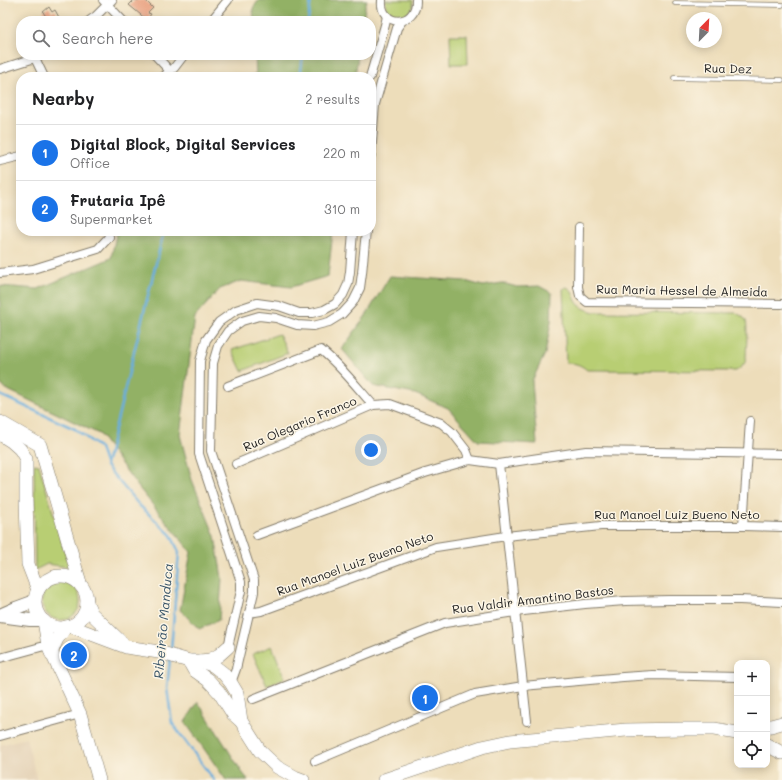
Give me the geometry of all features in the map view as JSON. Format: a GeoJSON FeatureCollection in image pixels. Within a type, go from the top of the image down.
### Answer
{"type":"FeatureCollection","features":[{"type":"Feature","properties":{"kind":"main road"},"geometry":{"type":"LineString","coordinates":[[0,422],[40,445],[81,586],[86,595],[91,613],[126,646]]}},
{"type":"Feature","properties":{"kind":"main road"},"geometry":{"type":"LineString","coordinates":[[0,434],[20,449],[26,459],[28,564],[36,596],[36,608],[38,615],[50,626],[58,628],[68,627],[77,623],[82,617],[87,603]]}},
{"type":"Feature","properties":{"kind":"main road"},"geometry":{"type":"LineString","coordinates":[[0,615],[16,608],[36,596],[43,583],[51,578],[60,576],[68,577],[76,581],[81,586]]}},
{"type":"Feature","properties":{"kind":"main road"},"geometry":{"type":"LineString","coordinates":[[0,615],[43,621]]}},
{"type":"Feature","properties":{"kind":"main road"},"geometry":{"type":"LineString","coordinates":[[43,621],[51,648],[80,714],[99,780]]}},
{"type":"Feature","properties":{"kind":"main road"},"geometry":{"type":"LineString","coordinates":[[68,627],[126,646],[159,652],[214,666],[223,673],[237,694],[241,721]]}},
{"type":"Feature","properties":{"kind":"main road"},"geometry":{"type":"LineString","coordinates":[[51,648],[57,638],[68,627]]}},
{"type":"Feature","properties":{"kind":"main road"},"geometry":{"type":"LineString","coordinates":[[191,660],[210,660],[228,647]]}},
{"type":"Feature","properties":{"kind":"main road"},"geometry":{"type":"LineString","coordinates":[[191,660],[194,670],[208,680],[219,692],[233,714],[241,721],[260,751],[277,767],[303,780]]}},
{"type":"Feature","properties":{"kind":"main road"},"geometry":{"type":"LineString","coordinates":[[208,680],[214,666]]}},
{"type":"Feature","properties":{"kind":"main road"},"geometry":{"type":"LineString","coordinates":[[219,692],[226,689],[231,683]]}},
{"type":"Feature","properties":{"kind":"main road"},"geometry":{"type":"LineString","coordinates":[[770,726],[782,723]]}},
{"type":"Feature","properties":{"kind":"main road"},"geometry":{"type":"LineString","coordinates":[[384,780],[482,747],[510,741],[626,730],[714,729],[734,732]]}},
{"type":"Feature","properties":{"kind":"main road"},"geometry":{"type":"LineString","coordinates":[[770,747],[782,753]]}},
{"type":"Feature","properties":{"kind":"street"},"geometry":{"type":"LineString","coordinates":[[215,16],[228,0]]}},
{"type":"Feature","properties":{"kind":"street"},"geometry":{"type":"LineString","coordinates":[[382,0],[381,5],[387,16],[392,20],[402,21],[410,17],[414,12],[416,0]]}},
{"type":"Feature","properties":{"kind":"street"},"geometry":{"type":"LineString","coordinates":[[96,16],[108,2],[119,16]]}},
{"type":"Feature","properties":{"kind":"street"},"geometry":{"type":"LineString","coordinates":[[376,56],[387,16]]}},
{"type":"Feature","properties":{"kind":"street"},"geometry":{"type":"LineString","coordinates":[[376,101],[397,28],[402,21]]}},
{"type":"Feature","properties":{"kind":"street"},"geometry":{"type":"LineString","coordinates":[[0,69],[26,60]]}},
{"type":"Feature","properties":{"kind":"street"},"geometry":{"type":"LineString","coordinates":[[39,60],[43,72]]}},
{"type":"Feature","properties":{"kind":"street"},"geometry":{"type":"LineString","coordinates":[[160,60],[170,71],[180,60]]}},
{"type":"Feature","properties":{"kind":"street"},"geometry":{"type":"LineString","coordinates":[[371,72],[375,60]]}},
{"type":"Feature","properties":{"kind":"street"},"geometry":{"type":"LineString","coordinates":[[0,161],[16,157]]}},
{"type":"Feature","properties":{"kind":"street","name":"Rua Maria Hessel de Almeida"},"geometry":{"type":"LineString","coordinates":[[579,227],[578,287],[580,296],[587,302],[782,304]]}},
{"type":"Feature","properties":{"kind":"street"},"geometry":{"type":"LineString","coordinates":[[0,273],[33,268],[98,249],[107,236]]}},
{"type":"Feature","properties":{"kind":"street"},"geometry":{"type":"LineString","coordinates":[[214,666],[221,659],[228,647],[241,591],[241,582],[199,454],[200,361],[206,340],[219,322],[230,314],[236,310],[257,304],[279,306],[299,313],[312,314],[335,304],[343,295],[348,284],[353,236]]}},
{"type":"Feature","properties":{"kind":"street"},"geometry":{"type":"LineString","coordinates":[[231,683],[236,669],[254,592],[254,580],[211,452],[213,363],[218,346],[228,331],[232,328],[242,321],[258,316],[276,318],[297,325],[313,326],[329,322],[342,314],[353,302],[360,288],[366,236]]}},
{"type":"Feature","properties":{"kind":"street"},"geometry":{"type":"LineString","coordinates":[[228,386],[321,350],[348,376],[373,405],[390,404],[442,423],[452,432],[466,450],[470,460]]}},
{"type":"Feature","properties":{"kind":"street","name":"Rua Olegario Franco"},"geometry":{"type":"LineString","coordinates":[[236,464],[373,405]]}},
{"type":"Feature","properties":{"kind":"street"},"geometry":{"type":"LineString","coordinates":[[743,526],[750,421]]}},
{"type":"Feature","properties":{"kind":"street"},"geometry":{"type":"LineString","coordinates":[[257,535],[425,473],[470,460],[499,464],[586,451],[782,454]]}},
{"type":"Feature","properties":{"kind":"street"},"geometry":{"type":"LineString","coordinates":[[204,468],[216,464]]}},
{"type":"Feature","properties":{"kind":"street"},"geometry":{"type":"LineString","coordinates":[[499,464],[527,722]]}},
{"type":"Feature","properties":{"kind":"street","name":"Rua Manoel Luiz Bueno Neto"},"geometry":{"type":"LineString","coordinates":[[249,613],[261,611],[436,547],[506,536],[601,526],[782,527]]}},
{"type":"Feature","properties":{"kind":"street"},"geometry":{"type":"LineString","coordinates":[[239,600],[246,599],[251,603]]}},
{"type":"Feature","properties":{"kind":"street","name":"Rua Valdir Amantino Bastos"},"geometry":{"type":"LineString","coordinates":[[253,699],[445,623],[515,612],[585,604],[632,601],[740,600],[782,602]]}},
{"type":"Feature","properties":{"kind":"street"},"geometry":{"type":"LineString","coordinates":[[234,620],[240,623],[246,623]]}},
{"type":"Feature","properties":{"kind":"street"},"geometry":{"type":"LineString","coordinates":[[0,658],[51,648]]}},
{"type":"Feature","properties":{"kind":"street"},"geometry":{"type":"LineString","coordinates":[[315,761],[475,694],[523,686],[623,676],[654,675],[734,677]]}},
{"type":"Feature","properties":{"kind":"street"},"geometry":{"type":"LineString","coordinates":[[0,736],[80,714]]}},
{"type":"Feature","properties":{"kind":"lane"},"geometry":{"type":"LineString","coordinates":[[675,3],[782,5]]}},
{"type":"Feature","properties":{"kind":"lane","name":"Rua Dez"},"geometry":{"type":"LineString","coordinates":[[674,78],[782,80]]}},
{"type":"Feature","properties":{"kind":"shaded area"},"geometry":{"type":"Polygon","coordinates":[[[26,738],[37,780],[0,780],[0,745],[26,738]]]}},
{"type":"Feature","properties":{"kind":"green space"},"geometry":{"type":"Polygon","coordinates":[[[259,0],[367,0],[364,16],[254,16],[253,8],[259,0]]]}},
{"type":"Feature","properties":{"kind":"green space"},"geometry":{"type":"Polygon","coordinates":[[[385,0],[413,0],[413,7],[407,15],[397,18],[387,13],[385,0]]]}},
{"type":"Feature","properties":{"kind":"green space"},"geometry":{"type":"Polygon","coordinates":[[[450,35],[467,35],[468,64],[451,64],[450,35]]]}},
{"type":"Feature","properties":{"kind":"green space"},"geometry":{"type":"Polygon","coordinates":[[[255,60],[357,60],[356,72],[256,72],[255,60]]]}},
{"type":"Feature","properties":{"kind":"green space"},"geometry":{"type":"Polygon","coordinates":[[[116,236],[332,236],[328,276],[291,287],[241,281],[220,289],[195,317],[180,435],[192,480],[215,536],[222,578],[219,620],[199,629],[180,610],[191,552],[139,488],[99,434],[6,389],[0,384],[0,286],[38,289],[111,258],[116,236]]]}},
{"type":"Feature","properties":{"kind":"green space"},"geometry":{"type":"Polygon","coordinates":[[[390,276],[465,281],[483,286],[502,283],[517,287],[539,286],[552,293],[551,322],[545,354],[532,381],[537,444],[478,441],[448,408],[415,394],[373,386],[342,349],[365,317],[390,276]]]}},
{"type":"Feature","properties":{"kind":"green space"},"geometry":{"type":"Polygon","coordinates":[[[566,287],[571,290],[579,305],[594,312],[736,313],[743,317],[747,324],[746,360],[736,371],[587,370],[577,364],[566,363],[563,289],[566,287]]]}},
{"type":"Feature","properties":{"kind":"green space"},"geometry":{"type":"Polygon","coordinates":[[[279,334],[288,353],[242,371],[232,350],[279,334]]]}},
{"type":"Feature","properties":{"kind":"green space"},"geometry":{"type":"Polygon","coordinates":[[[34,464],[39,465],[70,569],[67,567],[47,564],[35,570],[34,464]]]}},
{"type":"Feature","properties":{"kind":"green space"},"geometry":{"type":"Polygon","coordinates":[[[61,582],[74,588],[80,601],[74,614],[61,620],[48,614],[42,601],[48,588],[61,582]]]}},
{"type":"Feature","properties":{"kind":"green space"},"geometry":{"type":"Polygon","coordinates":[[[272,646],[285,678],[267,686],[253,654],[272,646]]]}},
{"type":"Feature","properties":{"kind":"green space"},"geometry":{"type":"Polygon","coordinates":[[[198,702],[248,780],[226,780],[185,722],[198,702]]]}},
{"type":"Feature","properties":{"kind":"building"},"geometry":{"type":"Polygon","coordinates":[[[134,0],[145,0],[153,8],[148,13],[151,14],[150,16],[142,16],[129,5],[134,0]]]}},
{"type":"Feature","properties":{"kind":"building"},"geometry":{"type":"Polygon","coordinates":[[[49,7],[52,12],[55,10],[58,16],[46,16],[43,12],[49,7]]]}},
{"type":"Feature","properties":{"kind":"waterway"},"geometry":{"type":"LineString","coordinates":[[309,16],[311,0]]}},
{"type":"Feature","properties":{"kind":"waterway"},"geometry":{"type":"LineString","coordinates":[[301,72],[302,60]]}},
{"type":"Feature","properties":{"kind":"waterway"},"geometry":{"type":"LineString","coordinates":[[106,465],[163,236]]}},
{"type":"Feature","properties":{"kind":"waterway","name":"Ribeirão Manduca"},"geometry":{"type":"LineString","coordinates":[[0,395],[75,429],[100,448],[106,466],[139,505],[171,535],[179,552],[171,650]]}},
{"type":"Feature","properties":{"kind":"waterway","name":"Ribeirão Manduca"},"geometry":{"type":"LineString","coordinates":[[170,659],[167,688],[172,723],[214,780]]}},
{"type":"Feature","properties":{"kind":"place","name":"Frutaria Ipê"},"geometry":{"type":"Point","coordinates":[74,655]}},
{"type":"Feature","properties":{"kind":"place","name":"Digital Block, Digital Services"},"geometry":{"type":"Point","coordinates":[425,698]}}]}
